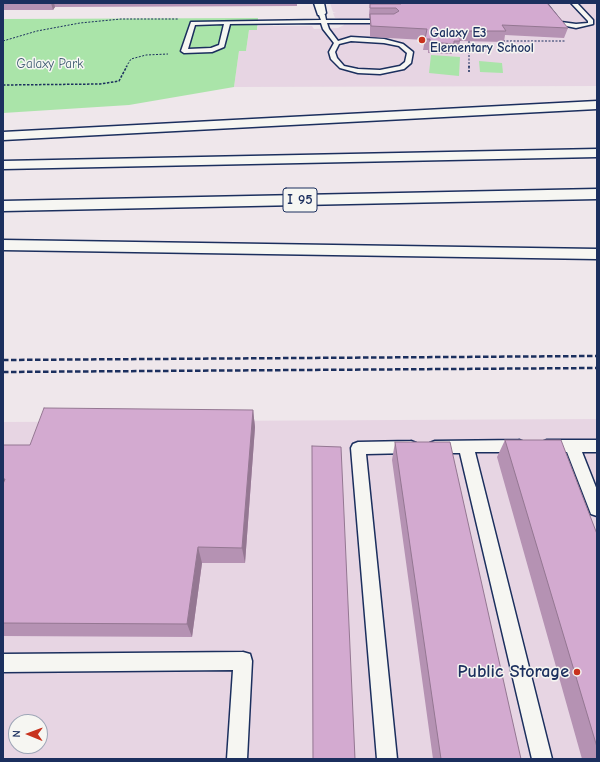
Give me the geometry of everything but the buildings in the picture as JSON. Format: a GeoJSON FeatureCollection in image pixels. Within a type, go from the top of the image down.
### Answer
{"type":"FeatureCollection","features":[{"type":"Feature","properties":{"kind":"main road"},"geometry":{"type":"LineString","coordinates":[[319,3],[322,17]]}},
{"type":"Feature","properties":{"kind":"main road"},"geometry":{"type":"LineString","coordinates":[[3,136],[597,105]]}},
{"type":"Feature","properties":{"kind":"main road"},"geometry":{"type":"LineString","coordinates":[[3,165],[597,153]]}},
{"type":"Feature","properties":{"kind":"main road","name":"I 95"},"geometry":{"type":"LineString","coordinates":[[3,206],[597,194]]}},
{"type":"Feature","properties":{"kind":"main road"},"geometry":{"type":"LineString","coordinates":[[3,245],[597,254]]}},
{"type":"Feature","properties":{"kind":"lane"},"geometry":{"type":"LineString","coordinates":[[543,3],[559,22],[576,26],[590,24],[591,21],[574,3]]}},
{"type":"Feature","properties":{"kind":"lane"},"geometry":{"type":"LineString","coordinates":[[322,17],[326,29],[337,43]]}},
{"type":"Feature","properties":{"kind":"lane"},"geometry":{"type":"LineString","coordinates":[[227,22],[222,46],[212,50],[184,51],[193,23],[322,17],[393,21]]}},
{"type":"Feature","properties":{"kind":"lane"},"geometry":{"type":"LineString","coordinates":[[351,39],[384,41],[401,45],[407,49],[410,55],[408,63],[402,68],[380,72],[358,71],[342,67],[334,59],[332,52],[337,43],[351,39]]}},
{"type":"Feature","properties":{"kind":"lane"},"geometry":{"type":"LineString","coordinates":[[572,446],[597,509]]}},
{"type":"Feature","properties":{"kind":"lane"},"geometry":{"type":"LineString","coordinates":[[387,759],[358,448],[597,446]]}},
{"type":"Feature","properties":{"kind":"lane"},"geometry":{"type":"LineString","coordinates":[[466,447],[542,759]]}},
{"type":"Feature","properties":{"kind":"lane"},"geometry":{"type":"LineString","coordinates":[[3,663],[243,661],[237,759]]}},
{"type":"Feature","properties":{"kind":"path"},"geometry":{"type":"LineString","coordinates":[[3,41],[59,26],[93,21],[176,19],[181,21]]}},
{"type":"Feature","properties":{"kind":"path"},"geometry":{"type":"LineString","coordinates":[[511,36],[515,41]]}},
{"type":"Feature","properties":{"kind":"path"},"geometry":{"type":"LineString","coordinates":[[549,37],[550,41]]}},
{"type":"Feature","properties":{"kind":"path"},"geometry":{"type":"LineString","coordinates":[[503,41],[568,40]]}},
{"type":"Feature","properties":{"kind":"path"},"geometry":{"type":"LineString","coordinates":[[469,42],[469,72]]}},
{"type":"Feature","properties":{"kind":"path"},"geometry":{"type":"LineString","coordinates":[[3,85],[100,84],[119,81],[131,58],[146,55],[168,54]]}},
{"type":"Feature","properties":{"kind":"shaded area","name":"Galaxy E3 Elementary School"},"geometry":{"type":"Polygon","coordinates":[[[330,3],[597,3],[597,86],[234,87],[239,51],[246,51],[249,30],[257,30],[258,26],[312,26],[314,29],[338,28],[344,25],[344,20],[335,18],[333,13],[336,12],[333,12],[330,3]]]}},
{"type":"Feature","properties":{"kind":"shaded area"},"geometry":{"type":"Polygon","coordinates":[[[597,419],[597,759],[3,759],[3,422],[597,419]]]}},
{"type":"Feature","properties":{"kind":"green space","name":"Galaxy Park"},"geometry":{"type":"Polygon","coordinates":[[[258,18],[257,30],[249,30],[246,51],[239,51],[234,87],[129,105],[3,113],[3,19],[258,18]]]}},
{"type":"Feature","properties":{"kind":"green space"},"geometry":{"type":"Polygon","coordinates":[[[431,55],[460,57],[459,76],[429,73],[431,55]]]}},
{"type":"Feature","properties":{"kind":"green space"},"geometry":{"type":"Polygon","coordinates":[[[479,61],[502,63],[503,73],[480,72],[479,61]]]}},
{"type":"Feature","properties":{"kind":"railway"},"geometry":{"type":"LineString","coordinates":[[3,360],[597,356]]}},
{"type":"Feature","properties":{"kind":"railway"},"geometry":{"type":"LineString","coordinates":[[3,372],[597,368]]}},
{"type":"Feature","properties":{"kind":"place","name":"Galaxy E3 Elementary School"},"geometry":{"type":"Point","coordinates":[422,40]}},
{"type":"Feature","properties":{"kind":"place","name":"Public Storage"},"geometry":{"type":"Point","coordinates":[577,672]}}]}
